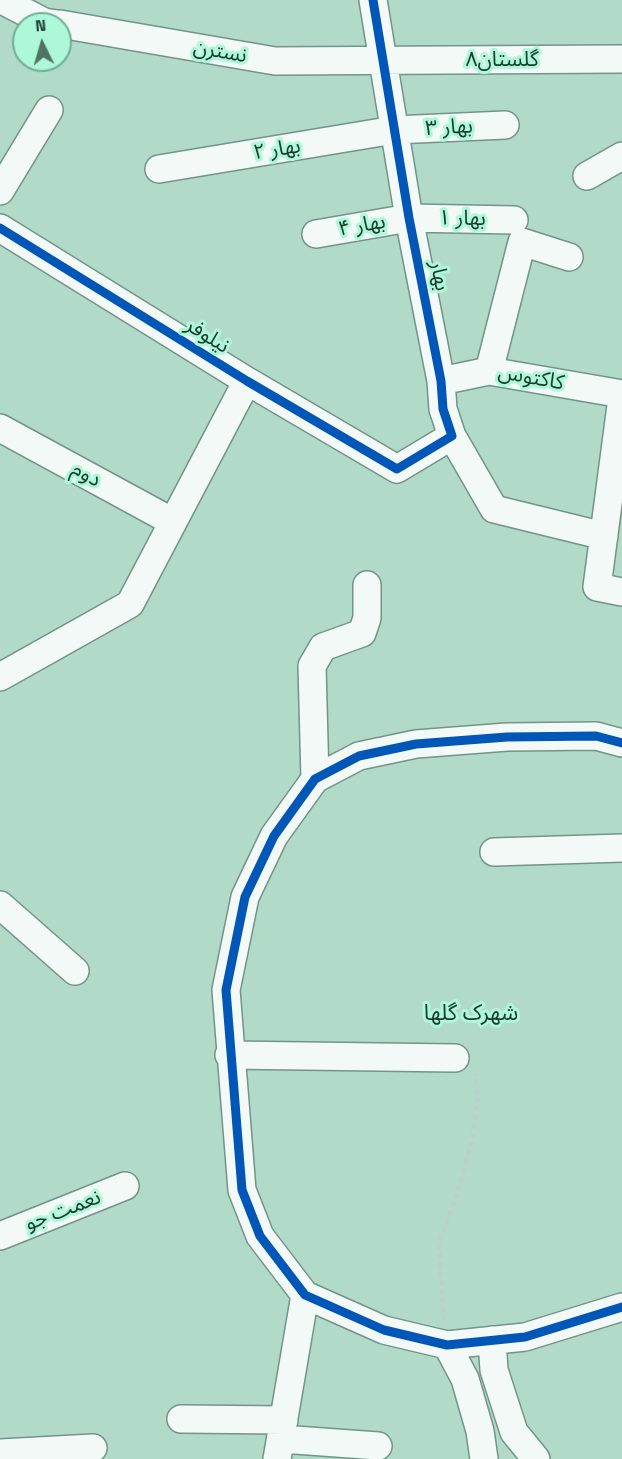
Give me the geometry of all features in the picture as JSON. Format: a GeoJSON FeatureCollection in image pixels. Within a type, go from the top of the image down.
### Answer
{"type":"FeatureCollection","features":[{"type":"Feature","properties":{"kind":"street","name":"نسترن"},"geometry":{"type":"LineString","coordinates":[[2,0],[25,12]]}},
{"type":"Feature","properties":{"kind":"street","name":"بهار"},"geometry":{"type":"LineString","coordinates":[[373,0],[409,218],[441,381],[443,409],[452,436],[494,509],[604,536]]}},
{"type":"Feature","properties":{"kind":"street","name":"نسترن"},"geometry":{"type":"LineString","coordinates":[[72,26],[275,62],[382,61]]}},
{"type":"Feature","properties":{"kind":"street","name":"گلستان۸"},"geometry":{"type":"LineString","coordinates":[[382,61],[622,59]]}},
{"type":"Feature","properties":{"kind":"street"},"geometry":{"type":"LineString","coordinates":[[0,191],[50,110]]}},
{"type":"Feature","properties":{"kind":"street","name":"بهار ۳"},"geometry":{"type":"LineString","coordinates":[[394,130],[505,125]]}},
{"type":"Feature","properties":{"kind":"street","name":"بهار ۲"},"geometry":{"type":"LineString","coordinates":[[159,169],[394,130]]}},
{"type":"Feature","properties":{"kind":"street"},"geometry":{"type":"LineString","coordinates":[[587,176],[622,156]]}},
{"type":"Feature","properties":{"kind":"street","name":"بهار ۱"},"geometry":{"type":"LineString","coordinates":[[409,218],[514,220]]}},
{"type":"Feature","properties":{"kind":"street","name":"بهار ۴"},"geometry":{"type":"LineString","coordinates":[[316,234],[409,218]]}},
{"type":"Feature","properties":{"kind":"street","name":"نیلوفر"},"geometry":{"type":"LineString","coordinates":[[0,228],[247,381],[397,469],[452,436]]}},
{"type":"Feature","properties":{"kind":"street"},"geometry":{"type":"LineString","coordinates":[[489,371],[522,242],[569,257]]}},
{"type":"Feature","properties":{"kind":"street","name":"کاکتوس"},"geometry":{"type":"LineString","coordinates":[[441,381],[489,371],[622,396]]}},
{"type":"Feature","properties":{"kind":"street"},"geometry":{"type":"LineString","coordinates":[[0,677],[130,604],[247,381]]}},
{"type":"Feature","properties":{"kind":"street"},"geometry":{"type":"LineString","coordinates":[[622,396],[597,587],[622,592]]}},
{"type":"Feature","properties":{"kind":"street","name":"دوم"},"geometry":{"type":"LineString","coordinates":[[0,429],[173,522]]}},
{"type":"Feature","properties":{"kind":"street"},"geometry":{"type":"LineString","coordinates":[[315,779],[312,666],[323,647],[362,633],[367,618],[367,585]]}},
{"type":"Feature","properties":{"kind":"street"},"geometry":{"type":"LineString","coordinates":[[622,743],[596,736],[574,736],[507,737],[416,744],[359,756],[315,779],[274,836],[245,897],[226,990],[229,1055],[242,1190],[260,1236],[305,1295],[384,1330],[447,1346],[525,1337],[622,1307]]}},
{"type":"Feature","properties":{"kind":"street"},"geometry":{"type":"LineString","coordinates":[[494,852],[622,848]]}},
{"type":"Feature","properties":{"kind":"street"},"geometry":{"type":"LineString","coordinates":[[0,905],[75,971]]}},
{"type":"Feature","properties":{"kind":"street"},"geometry":{"type":"LineString","coordinates":[[229,1055],[455,1058]]}},
{"type":"Feature","properties":{"kind":"street","name":"نعمت جو"},"geometry":{"type":"LineString","coordinates":[[0,1236],[125,1186]]}},
{"type":"Feature","properties":{"kind":"street"},"geometry":{"type":"LineString","coordinates":[[281,1440],[305,1295]]}},
{"type":"Feature","properties":{"kind":"street"},"geometry":{"type":"LineString","coordinates":[[492,1340],[494,1370],[514,1432],[536,1459]]}},
{"type":"Feature","properties":{"kind":"street"},"geometry":{"type":"LineString","coordinates":[[447,1346],[465,1379],[480,1431],[484,1459]]}},
{"type":"Feature","properties":{"kind":"street"},"geometry":{"type":"LineString","coordinates":[[181,1419],[281,1440],[378,1446]]}},
{"type":"Feature","properties":{"kind":"street"},"geometry":{"type":"LineString","coordinates":[[0,1453],[93,1448]]}},
{"type":"Feature","properties":{"kind":"path"},"geometry":{"type":"LineString","coordinates":[[447,1346],[439,1243],[457,1194],[473,1135],[478,1094],[474,1069],[455,1058]]}},
{"type":"Feature","properties":{"kind":"cycle path"},"geometry":{"type":"LineString","coordinates":[[0,228],[247,381],[397,469],[452,436],[443,409],[441,381],[409,218],[373,0]]}},
{"type":"Feature","properties":{"kind":"cycle path"},"geometry":{"type":"LineString","coordinates":[[622,743],[596,736],[507,737],[416,744],[359,756],[315,779],[274,836],[245,897],[226,990],[242,1190],[260,1236],[305,1295],[384,1330],[447,1345],[525,1337],[622,1307]]}},
{"type":"Feature","properties":{"kind":"district","name":"شهرک گلها"},"geometry":{"type":"Point","coordinates":[471,1014]}}]}
